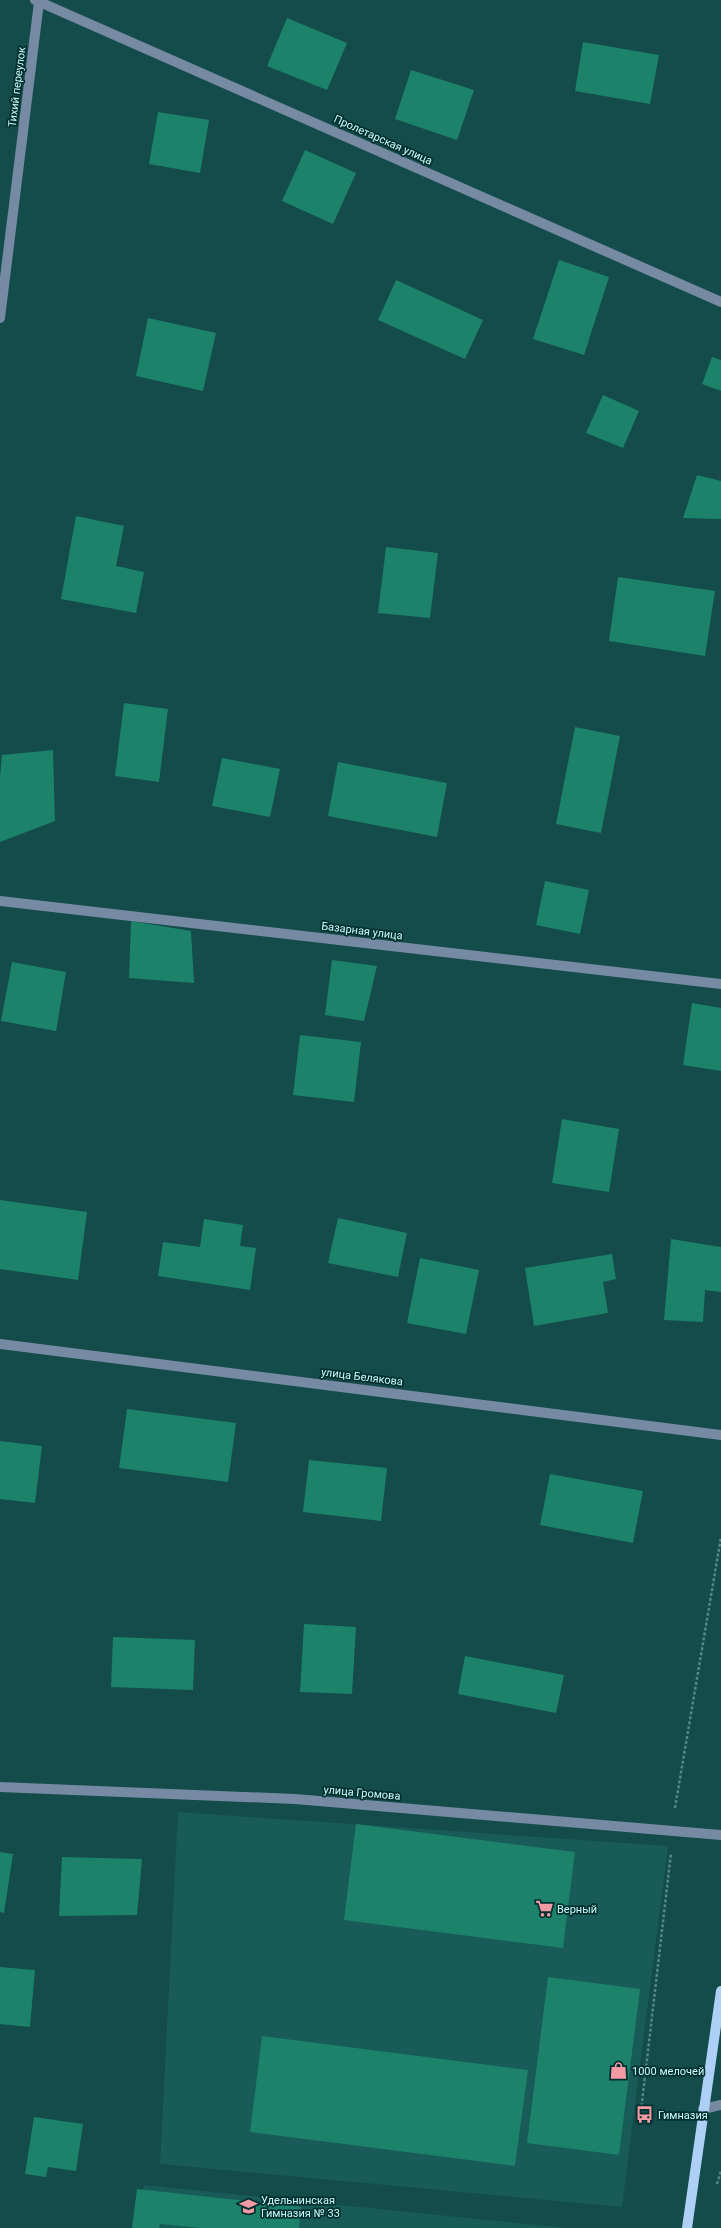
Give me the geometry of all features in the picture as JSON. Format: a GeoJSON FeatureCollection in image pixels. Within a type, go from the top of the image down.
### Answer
{"type":"FeatureCollection","features":[{"type":"Feature","properties":{"kind":"main road"},"geometry":{"type":"LineString","coordinates":[[687,2228],[721,1991]]}},
{"type":"Feature","properties":{"kind":"street","name":"Пролетарская улица"},"geometry":{"type":"LineString","coordinates":[[37,1],[721,302]]}},
{"type":"Feature","properties":{"kind":"street","name":"Тихий переулок"},"geometry":{"type":"LineString","coordinates":[[0,318],[37,1]]}},
{"type":"Feature","properties":{"kind":"street","name":"Базарная улица"},"geometry":{"type":"LineString","coordinates":[[0,901],[721,984]]}},
{"type":"Feature","properties":{"kind":"street","name":"улица Белякова"},"geometry":{"type":"LineString","coordinates":[[0,1344],[721,1435]]}},
{"type":"Feature","properties":{"kind":"street","name":"улица Громова"},"geometry":{"type":"LineString","coordinates":[[0,1787],[295,1799],[721,1835]]}},
{"type":"Feature","properties":{"kind":"street"},"geometry":{"type":"LineString","coordinates":[[703,2109],[721,2105]]}},
{"type":"Feature","properties":{"kind":"path"},"geometry":{"type":"LineString","coordinates":[[641,2111],[673,1831],[721,1537]]}},
{"type":"Feature","properties":{"kind":"shaded area"},"geometry":{"type":"Polygon","coordinates":[[[178,1812],[668,1846],[622,2207],[160,2164],[178,1812]]]}},
{"type":"Feature","properties":{"kind":"shaded area","name":"Удельнинская Гимназия № 33"},"geometry":{"type":"Polygon","coordinates":[[[144,2185],[567,2228],[139,2228],[144,2185]]]}},
{"type":"Feature","properties":{"kind":"building"},"geometry":{"type":"Polygon","coordinates":[[[287,18],[347,43],[327,90],[267,66],[287,18]]]}},
{"type":"Feature","properties":{"kind":"building"},"geometry":{"type":"Polygon","coordinates":[[[583,42],[659,55],[650,104],[575,91],[583,42]]]}},
{"type":"Feature","properties":{"kind":"building"},"geometry":{"type":"Polygon","coordinates":[[[411,70],[474,90],[457,140],[395,119],[411,70]]]}},
{"type":"Feature","properties":{"kind":"building"},"geometry":{"type":"Polygon","coordinates":[[[158,112],[209,120],[200,173],[149,164],[158,112]]]}},
{"type":"Feature","properties":{"kind":"building"},"geometry":{"type":"Polygon","coordinates":[[[305,150],[356,173],[333,224],[282,201],[305,150]]]}},
{"type":"Feature","properties":{"kind":"building"},"geometry":{"type":"Polygon","coordinates":[[[559,260],[609,277],[584,355],[533,339],[559,260]]]}},
{"type":"Feature","properties":{"kind":"building"},"geometry":{"type":"Polygon","coordinates":[[[396,280],[483,320],[465,359],[378,320],[396,280]]]}},
{"type":"Feature","properties":{"kind":"building"},"geometry":{"type":"Polygon","coordinates":[[[148,318],[216,333],[203,391],[136,376],[148,318]]]}},
{"type":"Feature","properties":{"kind":"building"},"geometry":{"type":"Polygon","coordinates":[[[712,357],[721,360],[721,391],[702,384],[712,357]]]}},
{"type":"Feature","properties":{"kind":"building"},"geometry":{"type":"Polygon","coordinates":[[[603,395],[639,411],[623,448],[586,433],[603,395]]]}},
{"type":"Feature","properties":{"kind":"building"},"geometry":{"type":"Polygon","coordinates":[[[697,475],[721,481],[721,519],[683,518],[697,475]]]}},
{"type":"Feature","properties":{"kind":"building"},"geometry":{"type":"Polygon","coordinates":[[[76,516],[124,526],[116,566],[144,572],[136,613],[61,599],[76,516]]]}},
{"type":"Feature","properties":{"kind":"building"},"geometry":{"type":"Polygon","coordinates":[[[386,547],[438,553],[430,618],[378,613],[386,547]]]}},
{"type":"Feature","properties":{"kind":"building"},"geometry":{"type":"Polygon","coordinates":[[[618,577],[715,591],[705,656],[609,641],[618,577]]]}},
{"type":"Feature","properties":{"kind":"building"},"geometry":{"type":"Polygon","coordinates":[[[124,703],[168,709],[159,782],[115,776],[124,703]]]}},
{"type":"Feature","properties":{"kind":"building"},"geometry":{"type":"Polygon","coordinates":[[[575,727],[620,736],[601,833],[556,824],[575,727]]]}},
{"type":"Feature","properties":{"kind":"building"},"geometry":{"type":"Polygon","coordinates":[[[53,750],[55,821],[0,842],[0,777],[2,755],[53,750]]]}},
{"type":"Feature","properties":{"kind":"building"},"geometry":{"type":"Polygon","coordinates":[[[222,758],[280,769],[270,817],[212,806],[222,758]]]}},
{"type":"Feature","properties":{"kind":"building"},"geometry":{"type":"Polygon","coordinates":[[[338,762],[447,783],[437,837],[328,816],[338,762]]]}},
{"type":"Feature","properties":{"kind":"building"},"geometry":{"type":"Polygon","coordinates":[[[545,881],[589,890],[580,934],[536,925],[545,881]]]}},
{"type":"Feature","properties":{"kind":"building"},"geometry":{"type":"Polygon","coordinates":[[[131,921],[191,931],[194,983],[129,978],[131,921]]]}},
{"type":"Feature","properties":{"kind":"building"},"geometry":{"type":"Polygon","coordinates":[[[332,960],[377,966],[364,1021],[325,1015],[332,960]]]}},
{"type":"Feature","properties":{"kind":"building"},"geometry":{"type":"Polygon","coordinates":[[[12,962],[66,972],[56,1031],[1,1021],[12,962]]]}},
{"type":"Feature","properties":{"kind":"building"},"geometry":{"type":"Polygon","coordinates":[[[692,1003],[721,1008],[721,1071],[683,1065],[692,1003]]]}},
{"type":"Feature","properties":{"kind":"building"},"geometry":{"type":"Polygon","coordinates":[[[300,1035],[361,1042],[354,1102],[293,1095],[300,1035]]]}},
{"type":"Feature","properties":{"kind":"building"},"geometry":{"type":"Polygon","coordinates":[[[562,1119],[619,1129],[609,1192],[552,1183],[562,1119]]]}},
{"type":"Feature","properties":{"kind":"building"},"geometry":{"type":"Polygon","coordinates":[[[0,1200],[87,1212],[78,1280],[0,1269],[0,1200]]]}},
{"type":"Feature","properties":{"kind":"building"},"geometry":{"type":"Polygon","coordinates":[[[338,1218],[407,1233],[398,1277],[328,1263],[338,1218]]]}},
{"type":"Feature","properties":{"kind":"building"},"geometry":{"type":"Polygon","coordinates":[[[204,1219],[243,1225],[240,1246],[256,1248],[250,1290],[158,1276],[163,1242],[200,1247],[204,1219]]]}},
{"type":"Feature","properties":{"kind":"building"},"geometry":{"type":"Polygon","coordinates":[[[671,1239],[721,1247],[721,1292],[705,1290],[703,1322],[664,1320],[671,1239]]]}},
{"type":"Feature","properties":{"kind":"building"},"geometry":{"type":"Polygon","coordinates":[[[612,1254],[616,1279],[603,1282],[608,1313],[534,1326],[525,1268],[612,1254]]]}},
{"type":"Feature","properties":{"kind":"building"},"geometry":{"type":"Polygon","coordinates":[[[420,1258],[479,1270],[466,1334],[407,1323],[420,1258]]]}},
{"type":"Feature","properties":{"kind":"building"},"geometry":{"type":"Polygon","coordinates":[[[127,1409],[236,1423],[228,1482],[119,1468],[127,1409]]]}},
{"type":"Feature","properties":{"kind":"building"},"geometry":{"type":"Polygon","coordinates":[[[0,1441],[42,1446],[35,1503],[0,1499],[0,1441]]]}},
{"type":"Feature","properties":{"kind":"building"},"geometry":{"type":"Polygon","coordinates":[[[309,1460],[387,1468],[381,1521],[303,1512],[309,1460]]]}},
{"type":"Feature","properties":{"kind":"building"},"geometry":{"type":"Polygon","coordinates":[[[550,1474],[643,1491],[633,1543],[540,1525],[550,1474]]]}},
{"type":"Feature","properties":{"kind":"building"},"geometry":{"type":"Polygon","coordinates":[[[304,1624],[356,1627],[352,1694],[300,1692],[304,1624]]]}},
{"type":"Feature","properties":{"kind":"building"},"geometry":{"type":"Polygon","coordinates":[[[113,1637],[195,1640],[193,1690],[111,1687],[113,1637]]]}},
{"type":"Feature","properties":{"kind":"building"},"geometry":{"type":"Polygon","coordinates":[[[465,1656],[564,1675],[556,1713],[458,1694],[465,1656]]]}},
{"type":"Feature","properties":{"kind":"building"},"geometry":{"type":"Polygon","coordinates":[[[356,1824],[575,1852],[563,1948],[344,1920],[356,1824]]]}},
{"type":"Feature","properties":{"kind":"building"},"geometry":{"type":"Polygon","coordinates":[[[0,1852],[13,1854],[4,1913],[0,1912],[0,1852]]]}},
{"type":"Feature","properties":{"kind":"building"},"geometry":{"type":"Polygon","coordinates":[[[62,1857],[142,1859],[137,1915],[59,1916],[62,1857]]]}},
{"type":"Feature","properties":{"kind":"building"},"geometry":{"type":"Polygon","coordinates":[[[0,1967],[35,1970],[30,2027],[0,2024],[0,1967]]]}},
{"type":"Feature","properties":{"kind":"building"},"geometry":{"type":"Polygon","coordinates":[[[548,1977],[640,1989],[619,2155],[527,2143],[548,1977]]]}},
{"type":"Feature","properties":{"kind":"building"},"geometry":{"type":"Polygon","coordinates":[[[262,2036],[528,2070],[515,2166],[250,2132],[262,2036]]]}},
{"type":"Feature","properties":{"kind":"building"},"geometry":{"type":"Polygon","coordinates":[[[34,2117],[83,2124],[76,2171],[48,2167],[46,2177],[25,2174],[34,2117]]]}},
{"type":"Feature","properties":{"kind":"building"},"geometry":{"type":"Polygon","coordinates":[[[137,2189],[301,2207],[299,2228],[201,2228],[160,2224],[159,2228],[132,2228],[137,2189]]]}},
{"type":"Feature","properties":{"kind":"place","name":"Верный"},"geometry":{"type":"Point","coordinates":[544,1909]}},
{"type":"Feature","properties":{"kind":"place","name":"1000 мелочей"},"geometry":{"type":"Point","coordinates":[619,2071]}},
{"type":"Feature","properties":{"kind":"place","name":"Гимназия"},"geometry":{"type":"Point","coordinates":[645,2115]}},
{"type":"Feature","properties":{"kind":"place","name":"Удельнинская Гимназия № 33"},"geometry":{"type":"Point","coordinates":[248,2206]}}]}
